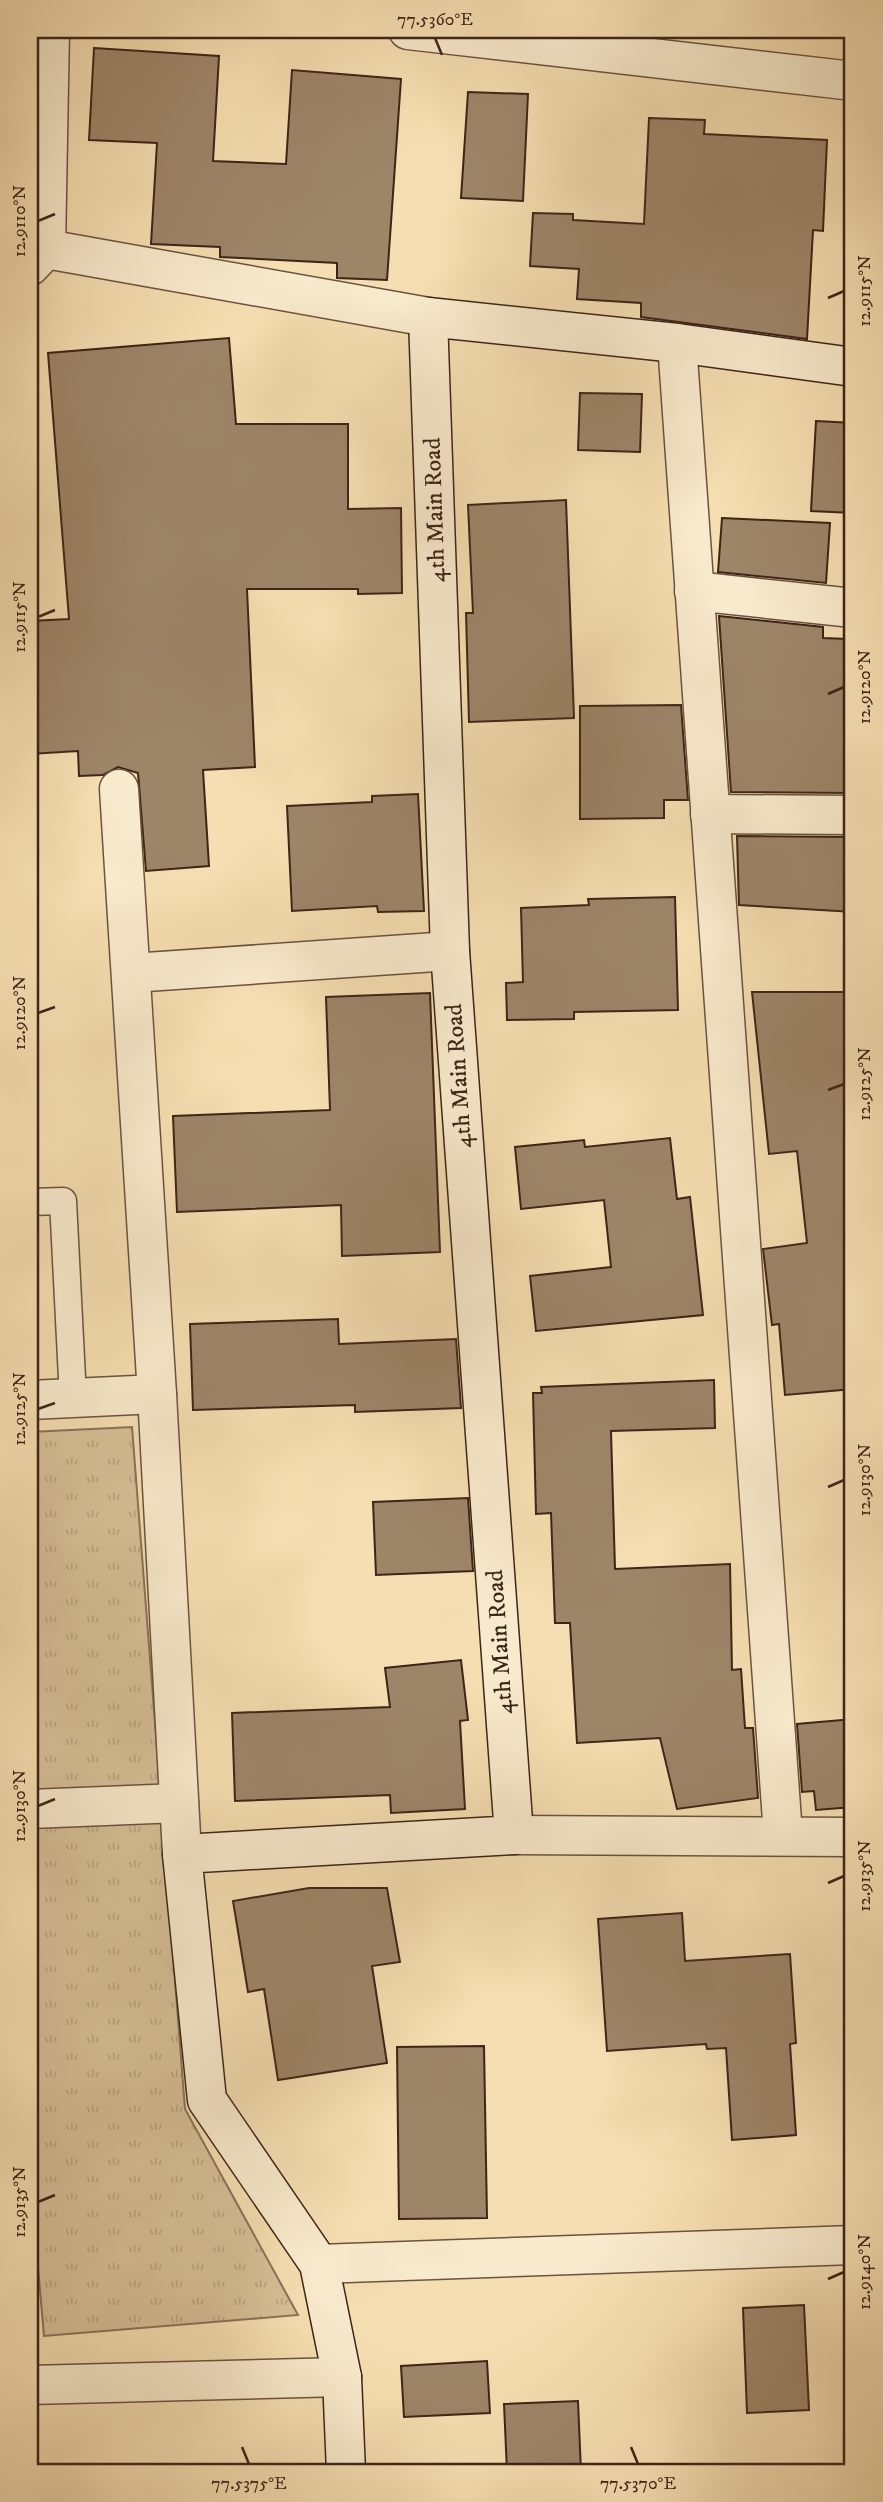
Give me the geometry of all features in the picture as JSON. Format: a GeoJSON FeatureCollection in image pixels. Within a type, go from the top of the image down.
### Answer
{"type":"FeatureCollection","features":[{"type":"Feature","properties":{"kind":"street"},"geometry":{"type":"LineString","coordinates":[[50,30],[38,258],[428,317],[677,343],[853,367]]}},
{"type":"Feature","properties":{"kind":"street"},"geometry":{"type":"LineString","coordinates":[[408,30],[853,81]]}},
{"type":"Feature","properties":{"kind":"street","name":"4th Main Road"},"geometry":{"type":"LineString","coordinates":[[428,317],[450,951],[514,1835]]}},
{"type":"Feature","properties":{"kind":"street"},"geometry":{"type":"LineString","coordinates":[[677,343],[783,1835]]}},
{"type":"Feature","properties":{"kind":"street"},"geometry":{"type":"LineString","coordinates":[[694,591],[853,608]]}},
{"type":"Feature","properties":{"kind":"street"},"geometry":{"type":"LineString","coordinates":[[119,789],[157,1394],[182,1854],[208,2099],[319,2264],[342,2377],[346,2472]]}},
{"type":"Feature","properties":{"kind":"street"},"geometry":{"type":"LineString","coordinates":[[710,814],[853,815]]}},
{"type":"Feature","properties":{"kind":"street"},"geometry":{"type":"LineString","coordinates":[[132,973],[450,951]]}},
{"type":"Feature","properties":{"kind":"street"},"geometry":{"type":"LineString","coordinates":[[30,1400],[157,1394]]}},
{"type":"Feature","properties":{"kind":"street"},"geometry":{"type":"LineString","coordinates":[[30,1809],[179,1803]]}},
{"type":"Feature","properties":{"kind":"street"},"geometry":{"type":"LineString","coordinates":[[182,1854],[514,1835],[853,1837]]}},
{"type":"Feature","properties":{"kind":"street"},"geometry":{"type":"LineString","coordinates":[[319,2264],[853,2245]]}},
{"type":"Feature","properties":{"kind":"street"},"geometry":{"type":"LineString","coordinates":[[30,2385],[342,2377]]}},
{"type":"Feature","properties":{"kind":"lane"},"geometry":{"type":"LineString","coordinates":[[30,1202],[63,1201],[74,1398]]}},
{"type":"Feature","properties":{"kind":"green space"},"geometry":{"type":"Polygon","coordinates":[[[132,1427],[185,2109],[298,2315],[44,2336],[30,2176],[30,1432],[132,1427]]]}},
{"type":"Feature","properties":{"kind":"building"},"geometry":{"type":"Polygon","coordinates":[[[94,48],[219,56],[213,161],[286,164],[292,70],[401,79],[387,280],[337,278],[337,263],[220,257],[220,247],[151,244],[157,143],[89,140],[94,48]]]}},
{"type":"Feature","properties":{"kind":"building"},"geometry":{"type":"Polygon","coordinates":[[[468,92],[528,94],[523,201],[461,198],[468,92]]]}},
{"type":"Feature","properties":{"kind":"building"},"geometry":{"type":"Polygon","coordinates":[[[649,118],[705,120],[704,134],[827,140],[823,231],[813,230],[807,339],[641,317],[641,303],[577,299],[579,269],[530,266],[533,213],[573,214],[573,220],[644,224],[649,118]]]}},
{"type":"Feature","properties":{"kind":"building"},"geometry":{"type":"Polygon","coordinates":[[[229,338],[236,424],[348,424],[348,509],[401,508],[402,593],[358,594],[358,589],[247,589],[255,767],[203,770],[209,866],[146,871],[138,773],[118,767],[103,775],[79,776],[78,751],[30,754],[30,621],[69,619],[48,353],[229,338]]]}},
{"type":"Feature","properties":{"kind":"building"},"geometry":{"type":"Polygon","coordinates":[[[580,393],[642,394],[640,452],[578,450],[580,393]]]}},
{"type":"Feature","properties":{"kind":"building"},"geometry":{"type":"Polygon","coordinates":[[[816,421],[853,423],[853,513],[811,511],[816,421]]]}},
{"type":"Feature","properties":{"kind":"building"},"geometry":{"type":"Polygon","coordinates":[[[566,500],[574,718],[469,722],[466,613],[473,613],[468,505],[566,500]]]}},
{"type":"Feature","properties":{"kind":"building"},"geometry":{"type":"Polygon","coordinates":[[[722,518],[830,523],[826,583],[718,572],[722,518]]]}},
{"type":"Feature","properties":{"kind":"building"},"geometry":{"type":"Polygon","coordinates":[[[719,616],[823,627],[823,638],[848,639],[846,744],[853,744],[853,793],[731,792],[719,616]]]}},
{"type":"Feature","properties":{"kind":"building"},"geometry":{"type":"Polygon","coordinates":[[[681,705],[688,800],[664,800],[664,818],[580,819],[580,706],[681,705]]]}},
{"type":"Feature","properties":{"kind":"building"},"geometry":{"type":"Polygon","coordinates":[[[418,794],[424,911],[378,912],[377,906],[292,911],[287,806],[372,802],[372,796],[418,794]]]}},
{"type":"Feature","properties":{"kind":"building"},"geometry":{"type":"Polygon","coordinates":[[[737,836],[853,837],[853,912],[739,905],[737,836]]]}},
{"type":"Feature","properties":{"kind":"building"},"geometry":{"type":"Polygon","coordinates":[[[675,897],[678,1010],[574,1012],[574,1019],[507,1020],[506,983],[523,982],[521,908],[589,905],[588,899],[675,897]]]}},
{"type":"Feature","properties":{"kind":"building"},"geometry":{"type":"Polygon","coordinates":[[[752,992],[848,992],[853,1026],[853,1315],[849,1316],[853,1389],[785,1395],[779,1324],[772,1325],[763,1249],[807,1243],[797,1151],[769,1154],[752,992]]]}},
{"type":"Feature","properties":{"kind":"building"},"geometry":{"type":"Polygon","coordinates":[[[430,993],[440,1252],[342,1256],[341,1205],[177,1212],[173,1116],[330,1110],[326,997],[430,993]]]}},
{"type":"Feature","properties":{"kind":"building"},"geometry":{"type":"Polygon","coordinates":[[[670,1138],[677,1199],[690,1197],[703,1315],[536,1331],[530,1276],[611,1267],[604,1200],[521,1209],[515,1147],[584,1140],[585,1147],[670,1138]]]}},
{"type":"Feature","properties":{"kind":"building"},"geometry":{"type":"Polygon","coordinates":[[[338,1319],[339,1344],[456,1339],[461,1408],[355,1412],[355,1405],[193,1410],[190,1324],[338,1319]]]}},
{"type":"Feature","properties":{"kind":"building"},"geometry":{"type":"Polygon","coordinates":[[[714,1380],[715,1428],[611,1431],[615,1569],[730,1564],[732,1670],[741,1669],[745,1728],[753,1728],[758,1798],[677,1809],[660,1738],[577,1743],[570,1623],[555,1623],[551,1513],[536,1514],[533,1393],[542,1393],[541,1387],[714,1380]]]}},
{"type":"Feature","properties":{"kind":"building"},"geometry":{"type":"Polygon","coordinates":[[[468,1498],[473,1571],[376,1575],[373,1502],[468,1498]]]}},
{"type":"Feature","properties":{"kind":"building"},"geometry":{"type":"Polygon","coordinates":[[[461,1660],[468,1720],[460,1721],[465,1809],[391,1813],[390,1795],[235,1801],[232,1713],[390,1707],[385,1668],[461,1660]]]}},
{"type":"Feature","properties":{"kind":"building"},"geometry":{"type":"Polygon","coordinates":[[[853,1719],[853,1807],[816,1810],[814,1791],[802,1792],[797,1724],[853,1719]]]}},
{"type":"Feature","properties":{"kind":"building"},"geometry":{"type":"Polygon","coordinates":[[[309,1888],[387,1888],[400,1962],[372,1966],[387,2063],[278,2080],[264,1989],[248,1992],[233,1901],[309,1888]]]}},
{"type":"Feature","properties":{"kind":"building"},"geometry":{"type":"Polygon","coordinates":[[[682,1913],[685,1961],[790,1954],[796,2043],[790,2044],[796,2135],[732,2140],[726,2048],[707,2049],[706,2044],[607,2051],[598,1919],[682,1913]]]}},
{"type":"Feature","properties":{"kind":"building"},"geometry":{"type":"Polygon","coordinates":[[[484,2046],[487,2218],[399,2219],[397,2047],[484,2046]]]}},
{"type":"Feature","properties":{"kind":"building"},"geometry":{"type":"Polygon","coordinates":[[[804,2305],[809,2410],[747,2413],[743,2308],[804,2305]]]}},
{"type":"Feature","properties":{"kind":"building"},"geometry":{"type":"Polygon","coordinates":[[[487,2361],[490,2413],[404,2417],[401,2366],[487,2361]]]}},
{"type":"Feature","properties":{"kind":"building"},"geometry":{"type":"Polygon","coordinates":[[[578,2401],[581,2472],[507,2472],[504,2404],[578,2401]]]}}]}
